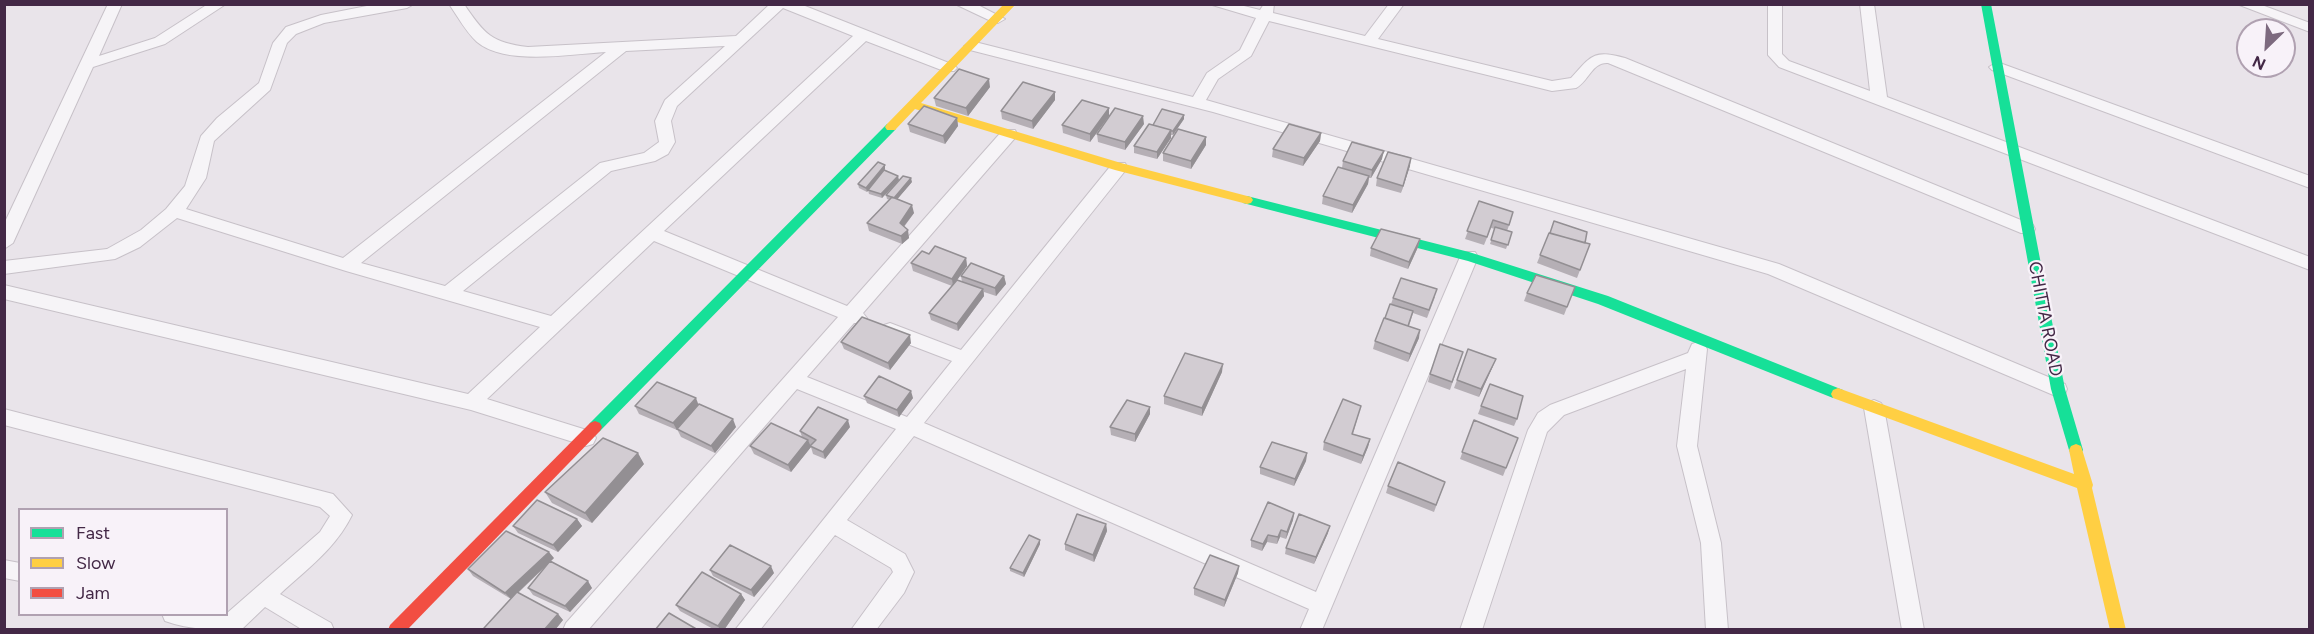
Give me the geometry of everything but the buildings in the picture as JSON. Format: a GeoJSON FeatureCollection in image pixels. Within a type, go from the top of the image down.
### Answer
{"type":"FeatureCollection","features":[{"type":"Feature","properties":{"kind":"street"},"geometry":{"type":"LineString","coordinates":[[4,243],[115,4]]}},
{"type":"Feature","properties":{"kind":"street"},"geometry":{"type":"LineString","coordinates":[[88,64],[160,41],[219,4]]}},
{"type":"Feature","properties":{"kind":"street"},"geometry":{"type":"LineString","coordinates":[[4,268],[109,255],[124,250],[174,211],[192,190],[199,176],[202,149],[210,135],[265,86],[271,77],[282,39],[286,33],[306,23],[407,4]]}},
{"type":"Feature","properties":{"kind":"street"},"geometry":{"type":"LineString","coordinates":[[456,4],[480,38],[489,45],[505,50],[528,52],[741,40]]}},
{"type":"Feature","properties":{"kind":"street"},"geometry":{"type":"LineString","coordinates":[[447,294],[601,171],[649,157],[662,150],[667,142],[663,121],[670,104],[779,4]]}},
{"type":"Feature","properties":{"kind":"street"},"geometry":{"type":"LineString","coordinates":[[786,4],[949,68]]}},
{"type":"Feature","properties":{"kind":"street"},"geometry":{"type":"LineString","coordinates":[[962,4],[998,19]]}},
{"type":"Feature","properties":{"kind":"street"},"geometry":{"type":"LineString","coordinates":[[396,630],[747,271],[915,105],[1011,4]]}},
{"type":"Feature","properties":{"kind":"street"},"geometry":{"type":"LineString","coordinates":[[1216,4],[1268,10],[1369,41],[1552,86],[1568,87],[1576,82],[1595,60],[1605,58],[1620,61],[2027,229]]}},
{"type":"Feature","properties":{"kind":"street"},"geometry":{"type":"LineString","coordinates":[[1369,41],[1397,4]]}},
{"type":"Feature","properties":{"kind":"street"},"geometry":{"type":"LineString","coordinates":[[1775,4],[1775,55],[1784,64],[1879,98],[2310,264]]}},
{"type":"Feature","properties":{"kind":"street"},"geometry":{"type":"LineString","coordinates":[[1867,4],[1879,98]]}},
{"type":"Feature","properties":{"kind":"street","name":"CHITTA ROAD"},"geometry":{"type":"LineString","coordinates":[[1986,4],[2058,389],[2086,485],[2118,630]]}},
{"type":"Feature","properties":{"kind":"street"},"geometry":{"type":"LineString","coordinates":[[2244,4],[2310,28]]}},
{"type":"Feature","properties":{"kind":"street"},"geometry":{"type":"LineString","coordinates":[[1197,103],[1212,76],[1246,53],[1268,10]]}},
{"type":"Feature","properties":{"kind":"street"},"geometry":{"type":"LineString","coordinates":[[471,402],[863,35]]}},
{"type":"Feature","properties":{"kind":"street"},"geometry":{"type":"LineString","coordinates":[[971,46],[1197,103],[1773,268],[2058,389]]}},
{"type":"Feature","properties":{"kind":"street"},"geometry":{"type":"LineString","coordinates":[[346,265],[622,47]]}},
{"type":"Feature","properties":{"kind":"street"},"geometry":{"type":"LineString","coordinates":[[1997,67],[2310,182]]}},
{"type":"Feature","properties":{"kind":"street"},"geometry":{"type":"LineString","coordinates":[[915,105],[1119,167],[1469,256],[1603,300],[1698,348],[1874,408],[2086,485]]}},
{"type":"Feature","properties":{"kind":"street"},"geometry":{"type":"LineString","coordinates":[[574,630],[1009,134]]}},
{"type":"Feature","properties":{"kind":"street"},"geometry":{"type":"LineString","coordinates":[[746,630],[912,427],[1119,167]]}},
{"type":"Feature","properties":{"kind":"street"},"geometry":{"type":"LineString","coordinates":[[174,211],[346,265],[555,324]]}},
{"type":"Feature","properties":{"kind":"street"},"geometry":{"type":"LineString","coordinates":[[652,233],[965,359]]}},
{"type":"Feature","properties":{"kind":"street"},"geometry":{"type":"LineString","coordinates":[[1311,630],[1469,256]]}},
{"type":"Feature","properties":{"kind":"street"},"geometry":{"type":"LineString","coordinates":[[4,292],[471,402],[586,438]]}},
{"type":"Feature","properties":{"kind":"street"},"geometry":{"type":"LineString","coordinates":[[1472,630],[1538,430],[1545,419],[1557,410],[1698,348]]}},
{"type":"Feature","properties":{"kind":"street"},"geometry":{"type":"LineString","coordinates":[[1698,348],[1687,446],[1711,543],[1717,630]]}},
{"type":"Feature","properties":{"kind":"street"},"geometry":{"type":"LineString","coordinates":[[795,380],[912,427],[1321,604]]}},
{"type":"Feature","properties":{"kind":"street"},"geometry":{"type":"LineString","coordinates":[[1874,408],[1913,630]]}},
{"type":"Feature","properties":{"kind":"street"},"geometry":{"type":"LineString","coordinates":[[4,417],[327,500],[342,514],[327,538],[262,594],[228,627],[178,616]]}},
{"type":"Feature","properties":{"kind":"street"},"geometry":{"type":"LineString","coordinates":[[833,523],[898,561],[904,572],[897,586],[862,630]]}},
{"type":"Feature","properties":{"kind":"street"},"geometry":{"type":"LineString","coordinates":[[262,594],[323,630]]}},
{"type":"Feature","properties":{"kind":"traffic: fast"},"geometry":{"type":"LineString","coordinates":[[1986,4],[2058,389],[2076,450]]}},
{"type":"Feature","properties":{"kind":"traffic: fast"},"geometry":{"type":"LineString","coordinates":[[595,427],[891,127]]}},
{"type":"Feature","properties":{"kind":"traffic: fast"},"geometry":{"type":"LineString","coordinates":[[1247,200],[1469,257],[1603,300],[1838,394]]}},
{"type":"Feature","properties":{"kind":"traffic: slow"},"geometry":{"type":"LineString","coordinates":[[891,127],[1011,4]]}},
{"type":"Feature","properties":{"kind":"traffic: slow"},"geometry":{"type":"LineString","coordinates":[[915,105],[1119,167],[1247,200]]}},
{"type":"Feature","properties":{"kind":"traffic: slow"},"geometry":{"type":"LineString","coordinates":[[1838,394],[2086,485]]}},
{"type":"Feature","properties":{"kind":"traffic: slow"},"geometry":{"type":"LineString","coordinates":[[2076,450],[2118,630]]}},
{"type":"Feature","properties":{"kind":"traffic: jam"},"geometry":{"type":"LineString","coordinates":[[396,630],[595,427]]}}]}
